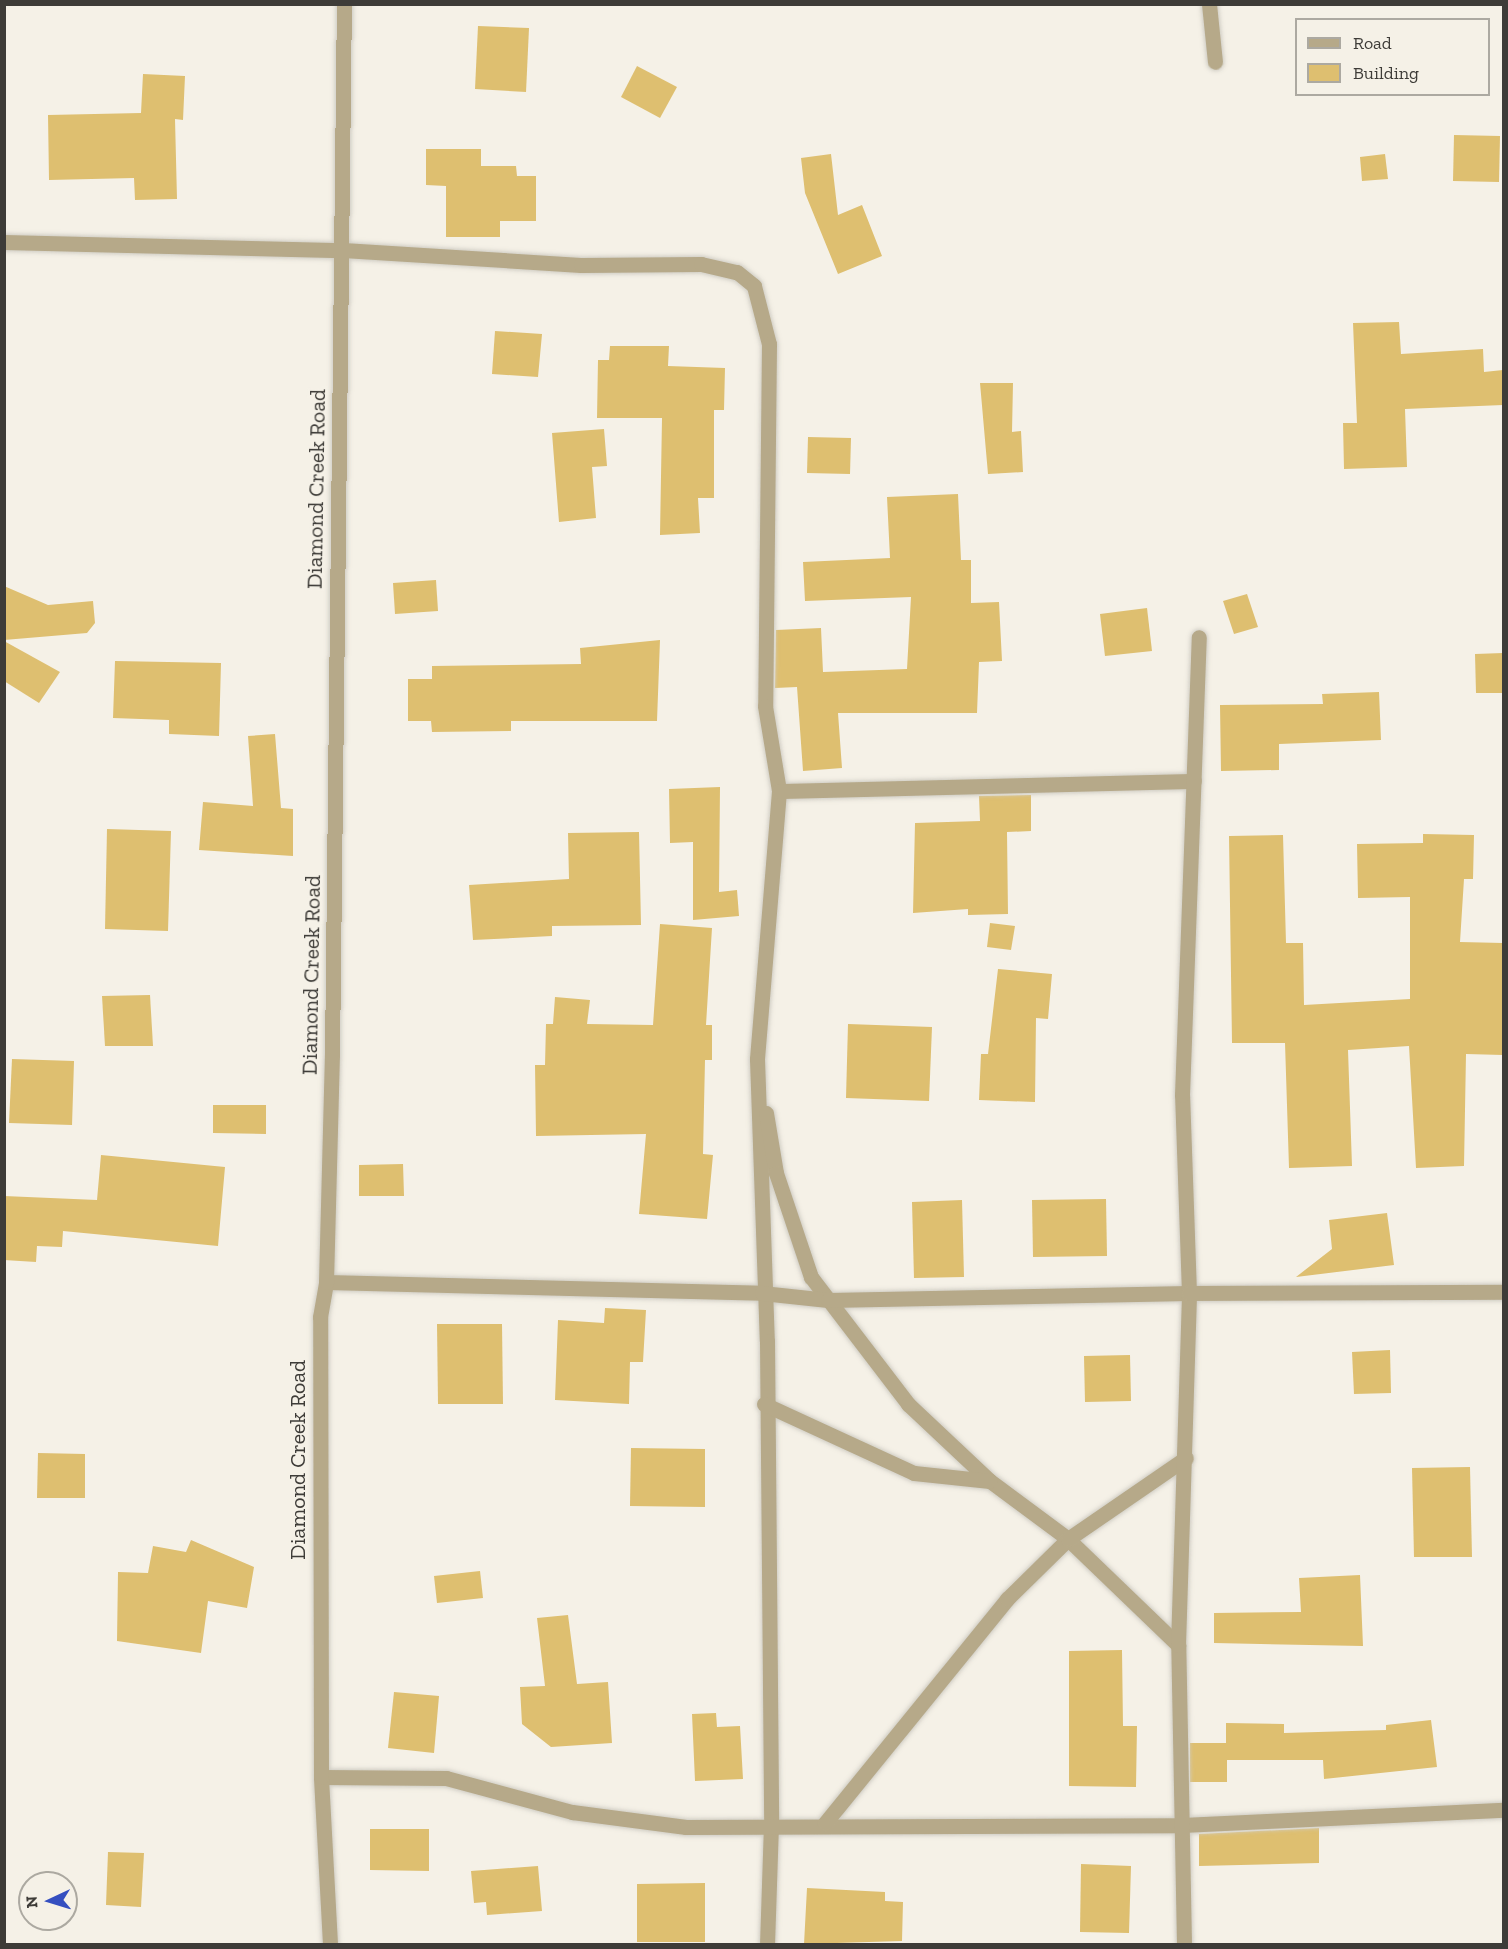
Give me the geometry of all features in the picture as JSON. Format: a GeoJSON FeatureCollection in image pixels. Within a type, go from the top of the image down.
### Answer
{"type":"FeatureCollection","features":[{"type":"Feature","properties":{"kind":"street","name":"Diamond Creek Road"},"geometry":{"type":"LineString","coordinates":[[330,1944],[321,1777],[320,1317],[326,1282],[343,250],[344,4]]}},
{"type":"Feature","properties":{"kind":"street"},"geometry":{"type":"LineString","coordinates":[[1209,4],[1215,62]]}},
{"type":"Feature","properties":{"kind":"street"},"geometry":{"type":"LineString","coordinates":[[4,242],[343,250],[546,264],[701,264],[737,272],[754,286],[769,344],[765,706],[779,790],[757,1059],[762,1293],[767,1341],[764,1404],[771,1824],[766,1944]]}},
{"type":"Feature","properties":{"kind":"street"},"geometry":{"type":"LineString","coordinates":[[1184,1944],[1178,1645],[1186,1458],[1189,1293],[1182,1095],[1199,637]]}},
{"type":"Feature","properties":{"kind":"street"},"geometry":{"type":"LineString","coordinates":[[779,790],[1194,781]]}},
{"type":"Feature","properties":{"kind":"street"},"geometry":{"type":"LineString","coordinates":[[757,1059],[776,1173],[811,1277],[908,1404],[990,1481],[1068,1539],[1178,1645]]}},
{"type":"Feature","properties":{"kind":"street"},"geometry":{"type":"LineString","coordinates":[[326,1282],[762,1293],[828,1300],[1189,1293],[1503,1292]]}},
{"type":"Feature","properties":{"kind":"street"},"geometry":{"type":"LineString","coordinates":[[764,1404],[914,1473],[990,1481]]}},
{"type":"Feature","properties":{"kind":"street"},"geometry":{"type":"LineString","coordinates":[[825,1823],[1007,1599],[1068,1539],[1186,1458]]}},
{"type":"Feature","properties":{"kind":"street"},"geometry":{"type":"LineString","coordinates":[[321,1777],[446,1779],[572,1812],[686,1827],[825,1823],[1181,1825],[1503,1810]]}},
{"type":"Feature","properties":{"kind":"building"},"geometry":{"type":"Polygon","coordinates":[[[478,26],[529,28],[526,92],[475,89],[478,26]]]}},
{"type":"Feature","properties":{"kind":"building"},"geometry":{"type":"Polygon","coordinates":[[[637,66],[677,87],[660,118],[621,97],[637,66]]]}},
{"type":"Feature","properties":{"kind":"building"},"geometry":{"type":"Polygon","coordinates":[[[143,74],[185,76],[183,120],[175,119],[177,199],[135,200],[134,178],[49,180],[48,115],[141,113],[143,74]]]}},
{"type":"Feature","properties":{"kind":"building"},"geometry":{"type":"Polygon","coordinates":[[[1454,135],[1500,136],[1499,182],[1453,181],[1454,135]]]}},
{"type":"Feature","properties":{"kind":"building"},"geometry":{"type":"Polygon","coordinates":[[[426,149],[481,149],[481,166],[516,166],[517,176],[536,176],[536,221],[500,221],[500,237],[446,237],[446,186],[426,185],[426,149]]]}},
{"type":"Feature","properties":{"kind":"building"},"geometry":{"type":"Polygon","coordinates":[[[831,154],[838,215],[862,205],[882,256],[838,274],[805,193],[801,158],[831,154]]]}},
{"type":"Feature","properties":{"kind":"building"},"geometry":{"type":"Polygon","coordinates":[[[1385,154],[1388,179],[1362,181],[1360,157],[1385,154]]]}},
{"type":"Feature","properties":{"kind":"building"},"geometry":{"type":"Polygon","coordinates":[[[1399,322],[1401,354],[1483,349],[1484,372],[1503,370],[1503,405],[1405,409],[1407,467],[1344,469],[1343,423],[1357,423],[1353,323],[1399,322]]]}},
{"type":"Feature","properties":{"kind":"building"},"geometry":{"type":"Polygon","coordinates":[[[495,331],[542,334],[538,377],[492,374],[495,331]]]}},
{"type":"Feature","properties":{"kind":"building"},"geometry":{"type":"Polygon","coordinates":[[[610,346],[669,346],[668,366],[725,368],[724,410],[714,410],[714,498],[698,498],[700,533],[660,535],[662,418],[597,418],[598,360],[609,360],[610,346]]]}},
{"type":"Feature","properties":{"kind":"building"},"geometry":{"type":"Polygon","coordinates":[[[980,383],[1013,383],[1012,432],[1021,431],[1023,472],[988,474],[980,383]]]}},
{"type":"Feature","properties":{"kind":"building"},"geometry":{"type":"Polygon","coordinates":[[[604,429],[607,466],[592,467],[596,518],[559,522],[552,433],[604,429]]]}},
{"type":"Feature","properties":{"kind":"building"},"geometry":{"type":"Polygon","coordinates":[[[808,437],[851,438],[850,474],[807,473],[808,437]]]}},
{"type":"Feature","properties":{"kind":"building"},"geometry":{"type":"Polygon","coordinates":[[[958,494],[961,560],[971,560],[971,603],[999,602],[1002,661],[979,662],[977,713],[838,713],[842,768],[803,771],[797,687],[775,688],[776,630],[821,628],[823,672],[907,669],[911,597],[805,601],[803,562],[890,558],[887,497],[958,494]]]}},
{"type":"Feature","properties":{"kind":"building"},"geometry":{"type":"Polygon","coordinates":[[[436,580],[438,611],[395,614],[393,583],[436,580]]]}},
{"type":"Feature","properties":{"kind":"building"},"geometry":{"type":"Polygon","coordinates":[[[4,586],[48,605],[93,601],[95,623],[87,633],[4,640],[4,586]]]}},
{"type":"Feature","properties":{"kind":"building"},"geometry":{"type":"Polygon","coordinates":[[[1247,594],[1258,627],[1234,634],[1223,601],[1247,594]]]}},
{"type":"Feature","properties":{"kind":"building"},"geometry":{"type":"Polygon","coordinates":[[[1147,608],[1152,651],[1105,656],[1100,614],[1147,608]]]}},
{"type":"Feature","properties":{"kind":"building"},"geometry":{"type":"Polygon","coordinates":[[[660,640],[657,721],[511,721],[511,731],[432,732],[431,721],[408,721],[408,679],[432,679],[432,666],[581,664],[580,648],[660,640]]]}},
{"type":"Feature","properties":{"kind":"building"},"geometry":{"type":"Polygon","coordinates":[[[4,641],[60,672],[39,703],[4,681],[4,641]]]}},
{"type":"Feature","properties":{"kind":"building"},"geometry":{"type":"Polygon","coordinates":[[[1503,653],[1503,693],[1476,693],[1475,654],[1503,653]]]}},
{"type":"Feature","properties":{"kind":"building"},"geometry":{"type":"Polygon","coordinates":[[[115,661],[221,663],[219,736],[169,734],[169,720],[113,718],[115,661]]]}},
{"type":"Feature","properties":{"kind":"building"},"geometry":{"type":"Polygon","coordinates":[[[1379,692],[1381,740],[1279,744],[1279,770],[1221,771],[1220,705],[1323,704],[1322,694],[1379,692]]]}},
{"type":"Feature","properties":{"kind":"building"},"geometry":{"type":"Polygon","coordinates":[[[275,734],[281,808],[293,809],[293,856],[199,850],[203,802],[253,806],[248,736],[275,734]]]}},
{"type":"Feature","properties":{"kind":"building"},"geometry":{"type":"Polygon","coordinates":[[[720,787],[719,892],[737,890],[739,916],[693,920],[693,842],[670,843],[669,789],[720,787]]]}},
{"type":"Feature","properties":{"kind":"building"},"geometry":{"type":"Polygon","coordinates":[[[1031,795],[1031,831],[1007,832],[1008,914],[968,915],[968,909],[913,913],[915,823],[980,821],[979,796],[1031,795]]]}},
{"type":"Feature","properties":{"kind":"building"},"geometry":{"type":"Polygon","coordinates":[[[107,829],[171,831],[168,931],[105,929],[107,829]]]}},
{"type":"Feature","properties":{"kind":"building"},"geometry":{"type":"Polygon","coordinates":[[[639,832],[641,925],[552,926],[552,936],[473,940],[469,885],[569,879],[568,833],[639,832]]]}},
{"type":"Feature","properties":{"kind":"building"},"geometry":{"type":"Polygon","coordinates":[[[1423,834],[1474,835],[1473,879],[1464,879],[1460,942],[1503,943],[1503,1055],[1466,1054],[1464,1166],[1416,1168],[1409,1046],[1348,1050],[1352,1166],[1289,1168],[1285,1043],[1232,1043],[1229,836],[1283,835],[1286,943],[1303,943],[1304,1005],[1410,999],[1410,897],[1358,898],[1357,844],[1423,843],[1423,834]]]}},
{"type":"Feature","properties":{"kind":"building"},"geometry":{"type":"Polygon","coordinates":[[[990,923],[1015,926],[1011,950],[987,947],[990,923]]]}},
{"type":"Feature","properties":{"kind":"building"},"geometry":{"type":"Polygon","coordinates":[[[660,924],[712,928],[706,1025],[712,1025],[712,1060],[705,1060],[703,1154],[713,1155],[707,1219],[639,1214],[646,1134],[536,1136],[535,1065],[545,1065],[546,1024],[553,1024],[555,997],[590,1000],[587,1024],[653,1025],[660,924]]]}},
{"type":"Feature","properties":{"kind":"building"},"geometry":{"type":"Polygon","coordinates":[[[998,969],[1052,974],[1048,1019],[1036,1018],[1035,1102],[979,1100],[981,1054],[988,1054],[998,969]]]}},
{"type":"Feature","properties":{"kind":"building"},"geometry":{"type":"Polygon","coordinates":[[[150,995],[153,1046],[105,1046],[102,996],[150,995]]]}},
{"type":"Feature","properties":{"kind":"building"},"geometry":{"type":"Polygon","coordinates":[[[848,1024],[932,1027],[929,1101],[846,1098],[848,1024]]]}},
{"type":"Feature","properties":{"kind":"building"},"geometry":{"type":"Polygon","coordinates":[[[12,1059],[74,1061],[72,1125],[9,1123],[12,1059]]]}},
{"type":"Feature","properties":{"kind":"building"},"geometry":{"type":"Polygon","coordinates":[[[213,1105],[266,1105],[266,1134],[213,1133],[213,1105]]]}},
{"type":"Feature","properties":{"kind":"building"},"geometry":{"type":"Polygon","coordinates":[[[101,1155],[225,1167],[218,1246],[63,1231],[62,1247],[37,1246],[36,1262],[4,1260],[4,1196],[97,1200],[101,1155]]]}},
{"type":"Feature","properties":{"kind":"building"},"geometry":{"type":"Polygon","coordinates":[[[403,1164],[404,1196],[359,1196],[359,1165],[403,1164]]]}},
{"type":"Feature","properties":{"kind":"building"},"geometry":{"type":"Polygon","coordinates":[[[1106,1199],[1107,1256],[1033,1257],[1032,1200],[1106,1199]]]}},
{"type":"Feature","properties":{"kind":"building"},"geometry":{"type":"Polygon","coordinates":[[[962,1200],[964,1277],[914,1278],[912,1202],[962,1200]]]}},
{"type":"Feature","properties":{"kind":"building"},"geometry":{"type":"Polygon","coordinates":[[[1387,1213],[1394,1265],[1296,1277],[1332,1249],[1329,1220],[1387,1213]]]}},
{"type":"Feature","properties":{"kind":"building"},"geometry":{"type":"Polygon","coordinates":[[[605,1308],[646,1310],[643,1362],[630,1362],[629,1404],[555,1400],[558,1320],[604,1323],[605,1308]]]}},
{"type":"Feature","properties":{"kind":"building"},"geometry":{"type":"Polygon","coordinates":[[[437,1324],[502,1324],[503,1404],[438,1404],[437,1324]]]}},
{"type":"Feature","properties":{"kind":"building"},"geometry":{"type":"Polygon","coordinates":[[[1390,1350],[1391,1393],[1354,1394],[1352,1352],[1390,1350]]]}},
{"type":"Feature","properties":{"kind":"building"},"geometry":{"type":"Polygon","coordinates":[[[1130,1355],[1131,1401],[1085,1402],[1084,1356],[1130,1355]]]}},
{"type":"Feature","properties":{"kind":"building"},"geometry":{"type":"Polygon","coordinates":[[[631,1448],[705,1449],[705,1507],[630,1506],[631,1448]]]}},
{"type":"Feature","properties":{"kind":"building"},"geometry":{"type":"Polygon","coordinates":[[[38,1453],[85,1454],[85,1498],[37,1498],[38,1453]]]}},
{"type":"Feature","properties":{"kind":"building"},"geometry":{"type":"Polygon","coordinates":[[[1470,1467],[1472,1557],[1414,1557],[1412,1468],[1470,1467]]]}},
{"type":"Feature","properties":{"kind":"building"},"geometry":{"type":"Polygon","coordinates":[[[191,1540],[254,1567],[247,1608],[208,1601],[201,1653],[117,1641],[118,1572],[148,1573],[153,1546],[186,1552],[191,1540]]]}},
{"type":"Feature","properties":{"kind":"building"},"geometry":{"type":"Polygon","coordinates":[[[480,1571],[483,1598],[437,1603],[434,1576],[480,1571]]]}},
{"type":"Feature","properties":{"kind":"building"},"geometry":{"type":"Polygon","coordinates":[[[1360,1575],[1363,1646],[1214,1643],[1214,1613],[1301,1612],[1299,1578],[1360,1575]]]}},
{"type":"Feature","properties":{"kind":"building"},"geometry":{"type":"Polygon","coordinates":[[[568,1615],[577,1684],[608,1682],[612,1743],[551,1747],[522,1724],[520,1687],[545,1686],[537,1618],[568,1615]]]}},
{"type":"Feature","properties":{"kind":"building"},"geometry":{"type":"Polygon","coordinates":[[[1122,1650],[1123,1726],[1137,1726],[1136,1787],[1069,1786],[1069,1651],[1122,1650]]]}},
{"type":"Feature","properties":{"kind":"building"},"geometry":{"type":"Polygon","coordinates":[[[394,1692],[439,1696],[434,1753],[388,1748],[394,1692]]]}},
{"type":"Feature","properties":{"kind":"building"},"geometry":{"type":"Polygon","coordinates":[[[716,1713],[717,1727],[740,1726],[743,1779],[695,1781],[692,1714],[716,1713]]]}},
{"type":"Feature","properties":{"kind":"building"},"geometry":{"type":"Polygon","coordinates":[[[1431,1720],[1437,1767],[1324,1779],[1323,1760],[1227,1760],[1227,1782],[1190,1782],[1190,1743],[1226,1743],[1226,1723],[1284,1724],[1284,1733],[1386,1730],[1386,1725],[1431,1720]]]}},
{"type":"Feature","properties":{"kind":"building"},"geometry":{"type":"Polygon","coordinates":[[[1319,1828],[1319,1863],[1199,1866],[1199,1834],[1319,1828]]]}},
{"type":"Feature","properties":{"kind":"building"},"geometry":{"type":"Polygon","coordinates":[[[370,1829],[429,1829],[429,1871],[370,1870],[370,1829]]]}},
{"type":"Feature","properties":{"kind":"building"},"geometry":{"type":"Polygon","coordinates":[[[108,1852],[144,1853],[141,1907],[106,1905],[108,1852]]]}},
{"type":"Feature","properties":{"kind":"building"},"geometry":{"type":"Polygon","coordinates":[[[1081,1864],[1131,1866],[1129,1933],[1080,1932],[1081,1864]]]}},
{"type":"Feature","properties":{"kind":"building"},"geometry":{"type":"Polygon","coordinates":[[[538,1866],[542,1911],[487,1915],[486,1902],[474,1903],[471,1871],[538,1866]]]}},
{"type":"Feature","properties":{"kind":"building"},"geometry":{"type":"Polygon","coordinates":[[[705,1883],[705,1942],[637,1942],[637,1884],[705,1883]]]}},
{"type":"Feature","properties":{"kind":"building"},"geometry":{"type":"Polygon","coordinates":[[[807,1888],[885,1892],[885,1901],[903,1902],[902,1941],[804,1944],[807,1888]]]}}]}
